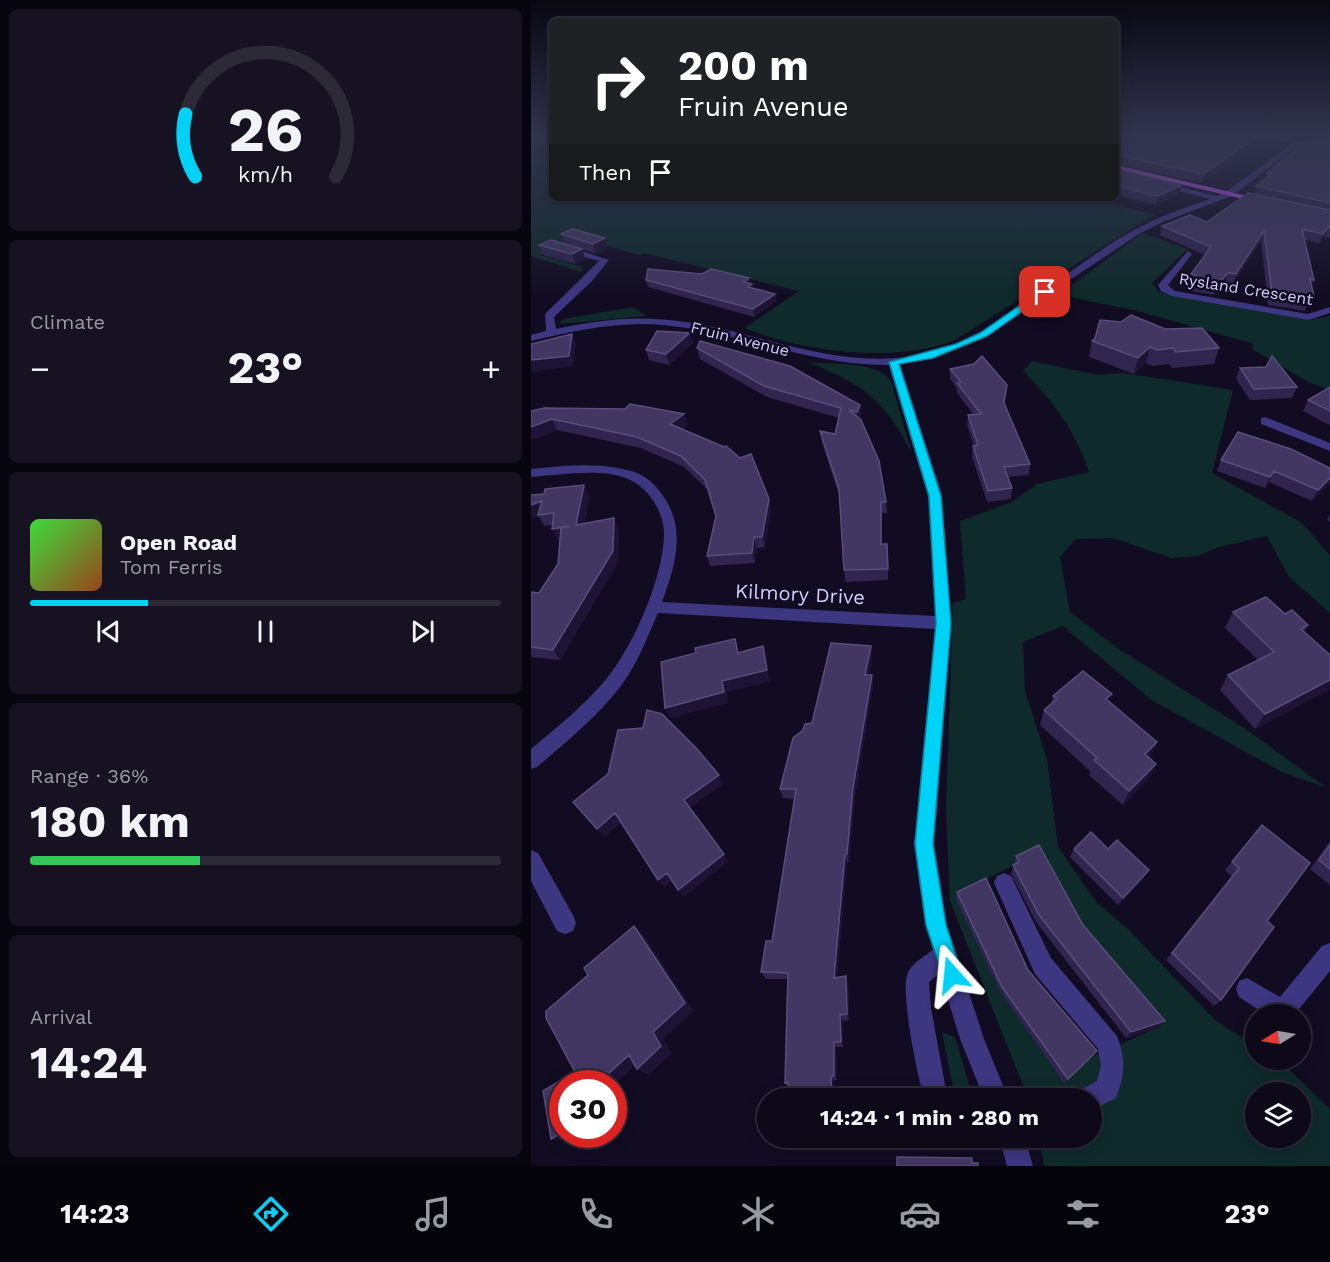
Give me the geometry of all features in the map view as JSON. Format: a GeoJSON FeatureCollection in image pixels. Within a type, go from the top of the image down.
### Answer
{"type":"FeatureCollection","features":[{"type":"Feature","properties":{"kind":"main road"},"geometry":{"type":"LineString","coordinates":[[1223,189],[1265,196]]}},
{"type":"Feature","properties":{"kind":"main road"},"geometry":{"type":"LineString","coordinates":[[1225,189],[1271,203]]}},
{"type":"Feature","properties":{"kind":"street"},"geometry":{"type":"LineString","coordinates":[[1182,189],[1217,198]]}},
{"type":"Feature","properties":{"kind":"street","name":"Fruin Avenue"},"geometry":{"type":"LineString","coordinates":[[531,338],[551,332],[614,324],[677,323],[719,330],[829,360],[894,362],[930,356],[984,334],[1136,232],[1231,191]]}},
{"type":"Feature","properties":{"kind":"street"},"geometry":{"type":"LineString","coordinates":[[551,332],[549,316],[589,279],[605,260],[560,248]]}},
{"type":"Feature","properties":{"kind":"street","name":"Rysland Crescent"},"geometry":{"type":"LineString","coordinates":[[1188,254],[1163,285],[1164,289],[1172,293],[1309,317],[1330,310]]}},
{"type":"Feature","properties":{"kind":"street"},"geometry":{"type":"LineString","coordinates":[[894,362],[935,496],[943,623],[924,844],[936,925],[972,1040],[992,1088]]}},
{"type":"Feature","properties":{"kind":"street"},"geometry":{"type":"LineString","coordinates":[[1265,421],[1330,447]]}},
{"type":"Feature","properties":{"kind":"street"},"geometry":{"type":"LineString","coordinates":[[531,473],[592,469],[635,477],[660,501],[671,528],[666,567],[654,607],[615,681],[577,720],[531,761]]}},
{"type":"Feature","properties":{"kind":"street","name":"Kilmory Drive"},"geometry":{"type":"LineString","coordinates":[[654,607],[943,623]]}},
{"type":"Feature","properties":{"kind":"street"},"geometry":{"type":"LineString","coordinates":[[531,860],[565,923]]}},
{"type":"Feature","properties":{"kind":"street"},"geometry":{"type":"LineString","coordinates":[[1004,883],[1043,966],[1109,1044],[1113,1066],[1107,1089],[1102,1092]]}},
{"type":"Feature","properties":{"kind":"street"},"geometry":{"type":"LineString","coordinates":[[934,1088],[919,1008],[917,978],[945,954]]}},
{"type":"Feature","properties":{"kind":"street"},"geometry":{"type":"LineString","coordinates":[[1247,989],[1282,1012],[1330,954]]}},
{"type":"Feature","properties":{"kind":"street"},"geometry":{"type":"LineString","coordinates":[[1015,1148],[1020,1166]]}},
{"type":"Feature","properties":{"kind":"green space"},"geometry":{"type":"Polygon","coordinates":[[[531,189],[549,189],[549,201],[1102,201],[1154,215],[955,340],[906,352],[878,353],[821,349],[745,328],[799,291],[644,253],[640,255],[577,238],[541,255],[583,267],[581,272],[531,256],[531,189]]]}},
{"type":"Feature","properties":{"kind":"green space"},"geometry":{"type":"Polygon","coordinates":[[[1142,233],[1187,249],[1152,283],[1159,292],[1311,320],[1330,316],[1330,390],[1308,382],[1252,349],[1254,344],[1134,310],[1059,295],[1142,233]]]}},
{"type":"Feature","properties":{"kind":"green space"},"geometry":{"type":"Polygon","coordinates":[[[633,307],[647,316],[560,324],[563,319],[633,307]]]}},
{"type":"Feature","properties":{"kind":"green space"},"geometry":{"type":"Polygon","coordinates":[[[1032,361],[1098,375],[1124,373],[1233,390],[1212,473],[1302,523],[1330,555],[1330,613],[1289,577],[1267,536],[1219,547],[1198,556],[1171,558],[1113,538],[1076,539],[1060,557],[1070,612],[1119,649],[1244,728],[1327,788],[1282,772],[1150,699],[1063,626],[1023,642],[1025,691],[1047,759],[1058,847],[1097,903],[1126,927],[1215,1020],[1245,1040],[1245,1070],[1289,1070],[1302,1082],[1245,1082],[1245,1148],[1311,1148],[1311,1091],[1330,1109],[1330,1166],[1044,1166],[1040,1148],[1102,1148],[1102,1088],[1024,1088],[950,901],[946,810],[953,603],[966,599],[960,521],[1012,502],[1037,484],[1089,472],[1070,430],[1045,394],[1023,371],[1032,361]],[[1037,854],[982,881],[957,900],[1001,993],[1065,1082],[1093,1056],[1159,1027],[1079,932],[1037,854]]]}},
{"type":"Feature","properties":{"kind":"green space"},"geometry":{"type":"Polygon","coordinates":[[[808,362],[853,365],[884,374],[891,381],[911,451],[891,418],[869,395],[843,378],[808,362]]]}},
{"type":"Feature","properties":{"kind":"green space"},"geometry":{"type":"Polygon","coordinates":[[[942,1032],[955,1037],[970,1088],[953,1088],[942,1032]]]}},
{"type":"Feature","properties":{"kind":"building"},"geometry":{"type":"Polygon","coordinates":[[[1130,189],[1172,189],[1158,196],[1130,189]]]}},
{"type":"Feature","properties":{"kind":"building"},"geometry":{"type":"Polygon","coordinates":[[[1271,189],[1330,189],[1330,203],[1271,189]]]}},
{"type":"Feature","properties":{"kind":"building"},"geometry":{"type":"Polygon","coordinates":[[[1248,193],[1330,210],[1330,228],[1323,234],[1302,229],[1314,280],[1310,279],[1314,296],[1308,295],[1309,301],[1272,294],[1264,231],[1236,274],[1228,273],[1217,285],[1193,281],[1197,276],[1191,274],[1211,247],[1162,226],[1190,215],[1207,222],[1248,193]]]}},
{"type":"Feature","properties":{"kind":"building"},"geometry":{"type":"Polygon","coordinates":[[[572,229],[605,238],[593,244],[561,234],[572,229]]]}},
{"type":"Feature","properties":{"kind":"building"},"geometry":{"type":"Polygon","coordinates":[[[551,240],[582,249],[572,254],[539,245],[551,240]]]}},
{"type":"Feature","properties":{"kind":"building"},"geometry":{"type":"Polygon","coordinates":[[[648,269],[702,274],[711,269],[749,278],[744,282],[752,284],[748,287],[775,294],[753,309],[646,280],[648,269]]]}},
{"type":"Feature","properties":{"kind":"building"},"geometry":{"type":"Polygon","coordinates":[[[1131,315],[1165,329],[1202,328],[1219,348],[1176,352],[1173,348],[1157,350],[1150,347],[1138,358],[1092,341],[1100,320],[1121,322],[1131,315]]]}},
{"type":"Feature","properties":{"kind":"building"},"geometry":{"type":"Polygon","coordinates":[[[657,331],[690,333],[666,354],[646,350],[657,331]]]}},
{"type":"Feature","properties":{"kind":"building"},"geometry":{"type":"Polygon","coordinates":[[[572,334],[569,356],[531,360],[531,344],[572,334]]]}},
{"type":"Feature","properties":{"kind":"building"},"geometry":{"type":"Polygon","coordinates":[[[700,341],[790,366],[860,405],[857,412],[849,410],[861,420],[879,461],[886,502],[881,502],[881,544],[887,544],[888,569],[844,570],[839,489],[820,431],[835,434],[841,408],[764,386],[697,348],[700,341]]]}},
{"type":"Feature","properties":{"kind":"building"},"geometry":{"type":"Polygon","coordinates":[[[982,356],[1007,385],[1004,403],[1030,464],[1004,467],[1012,488],[988,491],[973,446],[978,445],[968,415],[981,414],[957,383],[961,382],[950,369],[974,364],[982,356]]]}},
{"type":"Feature","properties":{"kind":"building"},"geometry":{"type":"Polygon","coordinates":[[[1272,356],[1297,387],[1254,389],[1240,368],[1266,367],[1272,356]]]}},
{"type":"Feature","properties":{"kind":"building"},"geometry":{"type":"Polygon","coordinates":[[[1330,387],[1330,411],[1308,400],[1330,387]]]}},
{"type":"Feature","properties":{"kind":"building"},"geometry":{"type":"Polygon","coordinates":[[[630,404],[684,414],[670,424],[726,446],[740,458],[751,454],[769,499],[762,537],[754,537],[752,553],[707,556],[716,516],[705,480],[681,456],[637,437],[552,419],[531,427],[531,411],[544,408],[625,409],[630,404]]]}},
{"type":"Feature","properties":{"kind":"building"},"geometry":{"type":"Polygon","coordinates":[[[1238,432],[1291,449],[1330,468],[1330,478],[1318,490],[1274,471],[1270,477],[1221,460],[1238,432]]]}},
{"type":"Feature","properties":{"kind":"building"},"geometry":{"type":"Polygon","coordinates":[[[584,485],[576,525],[614,518],[613,551],[553,650],[531,647],[531,592],[539,593],[558,564],[561,528],[570,526],[552,529],[554,513],[538,515],[542,501],[531,505],[531,495],[544,494],[545,489],[584,485]]]}},
{"type":"Feature","properties":{"kind":"building"},"geometry":{"type":"Polygon","coordinates":[[[1266,597],[1285,614],[1292,610],[1308,625],[1301,629],[1330,655],[1330,680],[1265,714],[1228,675],[1274,652],[1233,612],[1266,597]]]}},
{"type":"Feature","properties":{"kind":"building"},"geometry":{"type":"Polygon","coordinates":[[[735,639],[738,653],[763,646],[767,670],[722,681],[724,692],[665,708],[661,662],[696,653],[695,648],[735,639]]]}},
{"type":"Feature","properties":{"kind":"building"},"geometry":{"type":"Polygon","coordinates":[[[831,643],[871,646],[865,675],[872,675],[853,788],[834,978],[846,976],[847,1014],[840,1015],[841,1042],[834,1042],[834,1076],[831,1077],[832,1088],[788,1088],[788,1082],[785,1083],[788,973],[761,972],[766,941],[772,941],[796,789],[780,789],[793,738],[803,730],[805,724],[812,723],[831,643]]]}},
{"type":"Feature","properties":{"kind":"building"},"geometry":{"type":"Polygon","coordinates":[[[1083,671],[1112,694],[1106,699],[1157,742],[1145,754],[1156,764],[1129,791],[1094,760],[1097,758],[1044,710],[1057,699],[1053,696],[1083,671]]]}},
{"type":"Feature","properties":{"kind":"building"},"geometry":{"type":"Polygon","coordinates":[[[647,710],[662,714],[719,775],[684,800],[724,854],[678,890],[667,873],[658,880],[615,813],[597,829],[573,802],[608,774],[618,730],[643,728],[647,710]]]}},
{"type":"Feature","properties":{"kind":"building"},"geometry":{"type":"Polygon","coordinates":[[[1262,825],[1310,863],[1267,921],[1274,927],[1221,1000],[1172,953],[1239,868],[1232,862],[1262,825]]]}},
{"type":"Feature","properties":{"kind":"building"},"geometry":{"type":"Polygon","coordinates":[[[1091,832],[1108,849],[1117,840],[1149,870],[1123,898],[1074,849],[1091,832]]]}},
{"type":"Feature","properties":{"kind":"building"},"geometry":{"type":"Polygon","coordinates":[[[1039,845],[1083,925],[1165,1021],[1131,1032],[1039,915],[1013,865],[1019,862],[1016,856],[1039,845]]]}},
{"type":"Feature","properties":{"kind":"building"},"geometry":{"type":"Polygon","coordinates":[[[1330,845],[1330,869],[1319,860],[1330,845]]]}},
{"type":"Feature","properties":{"kind":"building"},"geometry":{"type":"Polygon","coordinates":[[[986,878],[1028,970],[1097,1051],[1068,1079],[1002,987],[957,892],[986,878]]]}},
{"type":"Feature","properties":{"kind":"building"},"geometry":{"type":"Polygon","coordinates":[[[634,926],[685,1003],[653,1032],[661,1046],[637,1069],[629,1055],[612,1070],[574,1070],[546,1018],[546,1011],[588,975],[584,968],[634,926]]]}},
{"type":"Feature","properties":{"kind":"building"},"geometry":{"type":"Polygon","coordinates":[[[549,1087],[549,1127],[543,1091],[549,1087]]]}},
{"type":"Feature","properties":{"kind":"building"},"geometry":{"type":"Polygon","coordinates":[[[897,1157],[972,1158],[972,1163],[978,1163],[978,1166],[897,1166],[897,1157]]]}},
{"type":"Feature","properties":{"kind":"route"},"geometry":{"type":"LineString","coordinates":[[952,975],[936,925],[924,844],[943,623],[935,496],[894,362],[930,356],[959,346],[984,334],[1045,292]]}}]}
